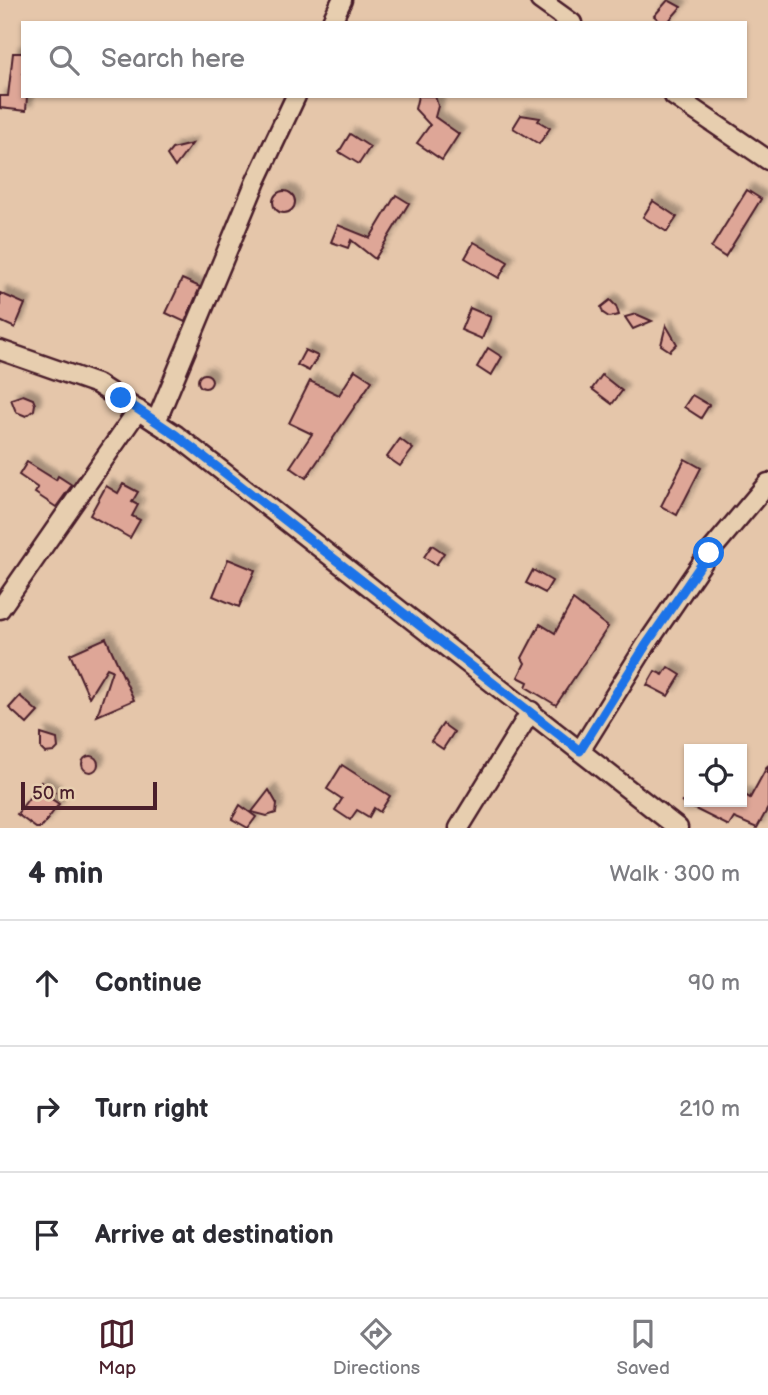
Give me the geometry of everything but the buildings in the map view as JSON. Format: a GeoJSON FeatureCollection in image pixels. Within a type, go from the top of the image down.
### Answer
{"type":"FeatureCollection","features":[{"type":"Feature","properties":{"kind":"street"},"geometry":{"type":"LineString","coordinates":[[332,21],[342,0]]}},
{"type":"Feature","properties":{"kind":"street"},"geometry":{"type":"LineString","coordinates":[[540,0],[569,21]]}},
{"type":"Feature","properties":{"kind":"street"},"geometry":{"type":"LineString","coordinates":[[156,422],[256,181],[295,98]]}},
{"type":"Feature","properties":{"kind":"street"},"geometry":{"type":"LineString","coordinates":[[677,98],[768,160]]}},
{"type":"Feature","properties":{"kind":"street"},"geometry":{"type":"LineString","coordinates":[[0,349],[97,384],[156,422],[531,711],[678,828]]}},
{"type":"Feature","properties":{"kind":"street"},"geometry":{"type":"LineString","coordinates":[[0,609],[138,410]]}},
{"type":"Feature","properties":{"kind":"street"},"geometry":{"type":"LineString","coordinates":[[580,751],[646,645],[701,565],[768,483]]}},
{"type":"Feature","properties":{"kind":"street"},"geometry":{"type":"LineString","coordinates":[[459,828],[531,711]]}},
{"type":"Feature","properties":{"kind":"route"},"geometry":{"type":"LineString","coordinates":[[121,398],[176,435],[580,751],[646,645],[709,553]]}}]}
